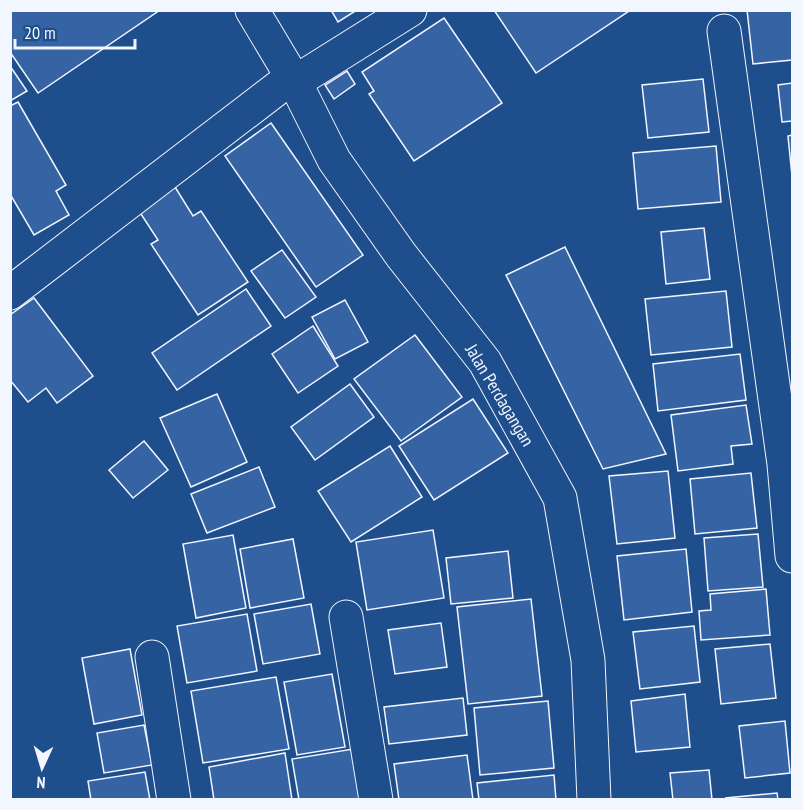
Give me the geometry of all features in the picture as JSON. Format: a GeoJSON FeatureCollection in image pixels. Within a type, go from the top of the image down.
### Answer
{"type":"FeatureCollection","features":[{"type":"Feature","properties":{"kind":"street","name":"Jalan Perdagangan"},"geometry":{"type":"LineString","coordinates":[[252,10],[293,79],[334,160],[401,255],[485,362],[560,498],[588,660],[594,800]]}},
{"type":"Feature","properties":{"kind":"street"},"geometry":{"type":"LineString","coordinates":[[10,293],[293,79],[410,10]]}},
{"type":"Feature","properties":{"kind":"street"},"geometry":{"type":"LineString","coordinates":[[724,31],[784,464],[792,556]]}},
{"type":"Feature","properties":{"kind":"street"},"geometry":{"type":"LineString","coordinates":[[346,617],[376,800]]}},
{"type":"Feature","properties":{"kind":"street"},"geometry":{"type":"LineString","coordinates":[[152,657],[174,800]]}},
{"type":"Feature","properties":{"kind":"building"},"geometry":{"type":"Polygon","coordinates":[[[10,10],[160,10],[38,93],[10,52],[10,10]]]}},
{"type":"Feature","properties":{"kind":"building"},"geometry":{"type":"Polygon","coordinates":[[[331,10],[357,10],[338,22],[331,10]]]}},
{"type":"Feature","properties":{"kind":"building"},"geometry":{"type":"Polygon","coordinates":[[[494,10],[629,10],[629,11],[536,73],[494,10]]]}},
{"type":"Feature","properties":{"kind":"building"},"geometry":{"type":"Polygon","coordinates":[[[747,10],[792,10],[792,60],[753,64],[747,10]]]}},
{"type":"Feature","properties":{"kind":"building"},"geometry":{"type":"Polygon","coordinates":[[[444,18],[502,103],[414,161],[369,94],[374,91],[362,72],[444,18]]]}},
{"type":"Feature","properties":{"kind":"building"},"geometry":{"type":"Polygon","coordinates":[[[10,66],[27,91],[10,101],[10,66]]]}},
{"type":"Feature","properties":{"kind":"building"},"geometry":{"type":"Polygon","coordinates":[[[347,71],[355,84],[334,99],[325,85],[347,71]]]}},
{"type":"Feature","properties":{"kind":"building"},"geometry":{"type":"Polygon","coordinates":[[[703,79],[709,132],[648,138],[642,85],[703,79]]]}},
{"type":"Feature","properties":{"kind":"building"},"geometry":{"type":"Polygon","coordinates":[[[792,83],[792,121],[782,122],[778,85],[792,83]]]}},
{"type":"Feature","properties":{"kind":"building"},"geometry":{"type":"Polygon","coordinates":[[[18,102],[66,185],[56,191],[69,215],[34,235],[10,194],[10,106],[18,102]]]}},
{"type":"Feature","properties":{"kind":"building"},"geometry":{"type":"Polygon","coordinates":[[[271,123],[363,255],[316,287],[225,156],[271,123]]]}},
{"type":"Feature","properties":{"kind":"building"},"geometry":{"type":"Polygon","coordinates":[[[792,135],[792,176],[788,136],[792,135]]]}},
{"type":"Feature","properties":{"kind":"building"},"geometry":{"type":"Polygon","coordinates":[[[716,146],[721,202],[638,209],[633,153],[716,146]]]}},
{"type":"Feature","properties":{"kind":"building"},"geometry":{"type":"Polygon","coordinates":[[[175,187],[193,216],[201,211],[248,282],[198,315],[151,244],[158,240],[139,211],[175,187]]]}},
{"type":"Feature","properties":{"kind":"building"},"geometry":{"type":"Polygon","coordinates":[[[704,228],[710,279],[666,284],[661,232],[704,228]]]}},
{"type":"Feature","properties":{"kind":"building"},"geometry":{"type":"Polygon","coordinates":[[[565,247],[666,454],[603,469],[506,275],[565,247]]]}},
{"type":"Feature","properties":{"kind":"building"},"geometry":{"type":"Polygon","coordinates":[[[282,250],[316,297],[285,318],[251,271],[282,250]]]}},
{"type":"Feature","properties":{"kind":"building"},"geometry":{"type":"Polygon","coordinates":[[[246,289],[271,326],[177,390],[152,353],[246,289]]]}},
{"type":"Feature","properties":{"kind":"building"},"geometry":{"type":"Polygon","coordinates":[[[726,291],[732,347],[651,355],[645,299],[726,291]]]}},
{"type":"Feature","properties":{"kind":"building"},"geometry":{"type":"Polygon","coordinates":[[[34,298],[93,376],[57,403],[46,388],[28,402],[10,380],[10,315],[34,298]]]}},
{"type":"Feature","properties":{"kind":"building"},"geometry":{"type":"Polygon","coordinates":[[[345,300],[368,342],[335,359],[312,317],[345,300]]]}},
{"type":"Feature","properties":{"kind":"building"},"geometry":{"type":"Polygon","coordinates":[[[313,326],[338,366],[298,393],[272,354],[313,326]]]}},
{"type":"Feature","properties":{"kind":"building"},"geometry":{"type":"Polygon","coordinates":[[[415,335],[462,397],[401,441],[354,379],[415,335]]]}},
{"type":"Feature","properties":{"kind":"building"},"geometry":{"type":"Polygon","coordinates":[[[740,354],[746,400],[658,411],[653,364],[740,354]]]}},
{"type":"Feature","properties":{"kind":"building"},"geometry":{"type":"Polygon","coordinates":[[[350,384],[374,417],[315,460],[291,427],[350,384]]]}},
{"type":"Feature","properties":{"kind":"building"},"geometry":{"type":"Polygon","coordinates":[[[217,394],[247,462],[191,487],[160,418],[217,394]]]}},
{"type":"Feature","properties":{"kind":"building"},"geometry":{"type":"Polygon","coordinates":[[[473,399],[508,453],[434,500],[399,446],[473,399]]]}},
{"type":"Feature","properties":{"kind":"building"},"geometry":{"type":"Polygon","coordinates":[[[746,405],[752,444],[731,446],[733,464],[678,471],[671,415],[746,405]]]}},
{"type":"Feature","properties":{"kind":"building"},"geometry":{"type":"Polygon","coordinates":[[[144,441],[168,470],[133,498],[109,470],[144,441]]]}},
{"type":"Feature","properties":{"kind":"building"},"geometry":{"type":"Polygon","coordinates":[[[390,446],[422,497],[351,542],[318,491],[390,446]]]}},
{"type":"Feature","properties":{"kind":"building"},"geometry":{"type":"Polygon","coordinates":[[[259,467],[275,507],[207,533],[191,494],[259,467]]]}},
{"type":"Feature","properties":{"kind":"building"},"geometry":{"type":"Polygon","coordinates":[[[668,471],[675,538],[617,544],[609,476],[668,471]]]}},
{"type":"Feature","properties":{"kind":"building"},"geometry":{"type":"Polygon","coordinates":[[[751,473],[757,528],[695,534],[690,479],[751,473]]]}},
{"type":"Feature","properties":{"kind":"building"},"geometry":{"type":"Polygon","coordinates":[[[433,530],[444,598],[367,610],[356,542],[433,530]]]}},
{"type":"Feature","properties":{"kind":"building"},"geometry":{"type":"Polygon","coordinates":[[[758,534],[763,587],[708,591],[704,538],[758,534]]]}},
{"type":"Feature","properties":{"kind":"building"},"geometry":{"type":"Polygon","coordinates":[[[233,535],[246,608],[196,618],[183,544],[233,535]]]}},
{"type":"Feature","properties":{"kind":"building"},"geometry":{"type":"Polygon","coordinates":[[[293,539],[304,598],[250,608],[240,549],[293,539]]]}},
{"type":"Feature","properties":{"kind":"building"},"geometry":{"type":"Polygon","coordinates":[[[686,549],[692,612],[624,620],[617,556],[686,549]]]}},
{"type":"Feature","properties":{"kind":"building"},"geometry":{"type":"Polygon","coordinates":[[[508,551],[513,598],[451,604],[446,558],[508,551]]]}},
{"type":"Feature","properties":{"kind":"building"},"geometry":{"type":"Polygon","coordinates":[[[766,589],[770,635],[701,640],[699,611],[711,610],[710,594],[766,589]]]}},
{"type":"Feature","properties":{"kind":"building"},"geometry":{"type":"Polygon","coordinates":[[[531,599],[542,696],[468,704],[457,607],[531,599]]]}},
{"type":"Feature","properties":{"kind":"building"},"geometry":{"type":"Polygon","coordinates":[[[311,604],[320,654],[263,664],[254,614],[311,604]]]}},
{"type":"Feature","properties":{"kind":"building"},"geometry":{"type":"Polygon","coordinates":[[[247,614],[257,671],[187,683],[177,626],[247,614]]]}},
{"type":"Feature","properties":{"kind":"building"},"geometry":{"type":"Polygon","coordinates":[[[441,623],[447,667],[395,674],[388,630],[441,623]]]}},
{"type":"Feature","properties":{"kind":"building"},"geometry":{"type":"Polygon","coordinates":[[[694,626],[700,682],[640,689],[633,632],[694,626]]]}},
{"type":"Feature","properties":{"kind":"building"},"geometry":{"type":"Polygon","coordinates":[[[770,644],[776,698],[721,704],[715,649],[770,644]]]}},
{"type":"Feature","properties":{"kind":"building"},"geometry":{"type":"Polygon","coordinates":[[[130,649],[142,715],[94,724],[82,658],[130,649]]]}},
{"type":"Feature","properties":{"kind":"building"},"geometry":{"type":"Polygon","coordinates":[[[332,674],[345,747],[297,755],[284,682],[332,674]]]}},
{"type":"Feature","properties":{"kind":"building"},"geometry":{"type":"Polygon","coordinates":[[[276,677],[289,749],[203,763],[191,691],[276,677]]]}},
{"type":"Feature","properties":{"kind":"building"},"geometry":{"type":"Polygon","coordinates":[[[685,694],[690,747],[636,752],[631,701],[685,694]]]}},
{"type":"Feature","properties":{"kind":"building"},"geometry":{"type":"Polygon","coordinates":[[[463,698],[467,735],[389,744],[384,707],[463,698]]]}},
{"type":"Feature","properties":{"kind":"building"},"geometry":{"type":"Polygon","coordinates":[[[548,701],[554,768],[480,775],[474,708],[548,701]]]}},
{"type":"Feature","properties":{"kind":"building"},"geometry":{"type":"Polygon","coordinates":[[[785,721],[790,773],[745,778],[739,726],[785,721]]]}},
{"type":"Feature","properties":{"kind":"building"},"geometry":{"type":"Polygon","coordinates":[[[144,725],[152,765],[104,773],[97,733],[144,725]]]}},
{"type":"Feature","properties":{"kind":"building"},"geometry":{"type":"Polygon","coordinates":[[[353,749],[362,800],[299,800],[292,759],[353,749]]]}},
{"type":"Feature","properties":{"kind":"building"},"geometry":{"type":"Polygon","coordinates":[[[285,753],[292,800],[214,800],[209,767],[285,753]]]}},
{"type":"Feature","properties":{"kind":"building"},"geometry":{"type":"Polygon","coordinates":[[[467,755],[473,800],[399,800],[394,764],[467,755]]]}},
{"type":"Feature","properties":{"kind":"building"},"geometry":{"type":"Polygon","coordinates":[[[709,770],[712,800],[673,800],[670,773],[709,770]]]}},
{"type":"Feature","properties":{"kind":"building"},"geometry":{"type":"Polygon","coordinates":[[[145,772],[150,800],[91,800],[88,781],[145,772]]]}},
{"type":"Feature","properties":{"kind":"building"},"geometry":{"type":"Polygon","coordinates":[[[554,775],[556,800],[479,800],[477,783],[554,775]]]}},
{"type":"Feature","properties":{"kind":"building"},"geometry":{"type":"Polygon","coordinates":[[[777,793],[778,800],[727,800],[726,798],[777,793]]]}}]}
